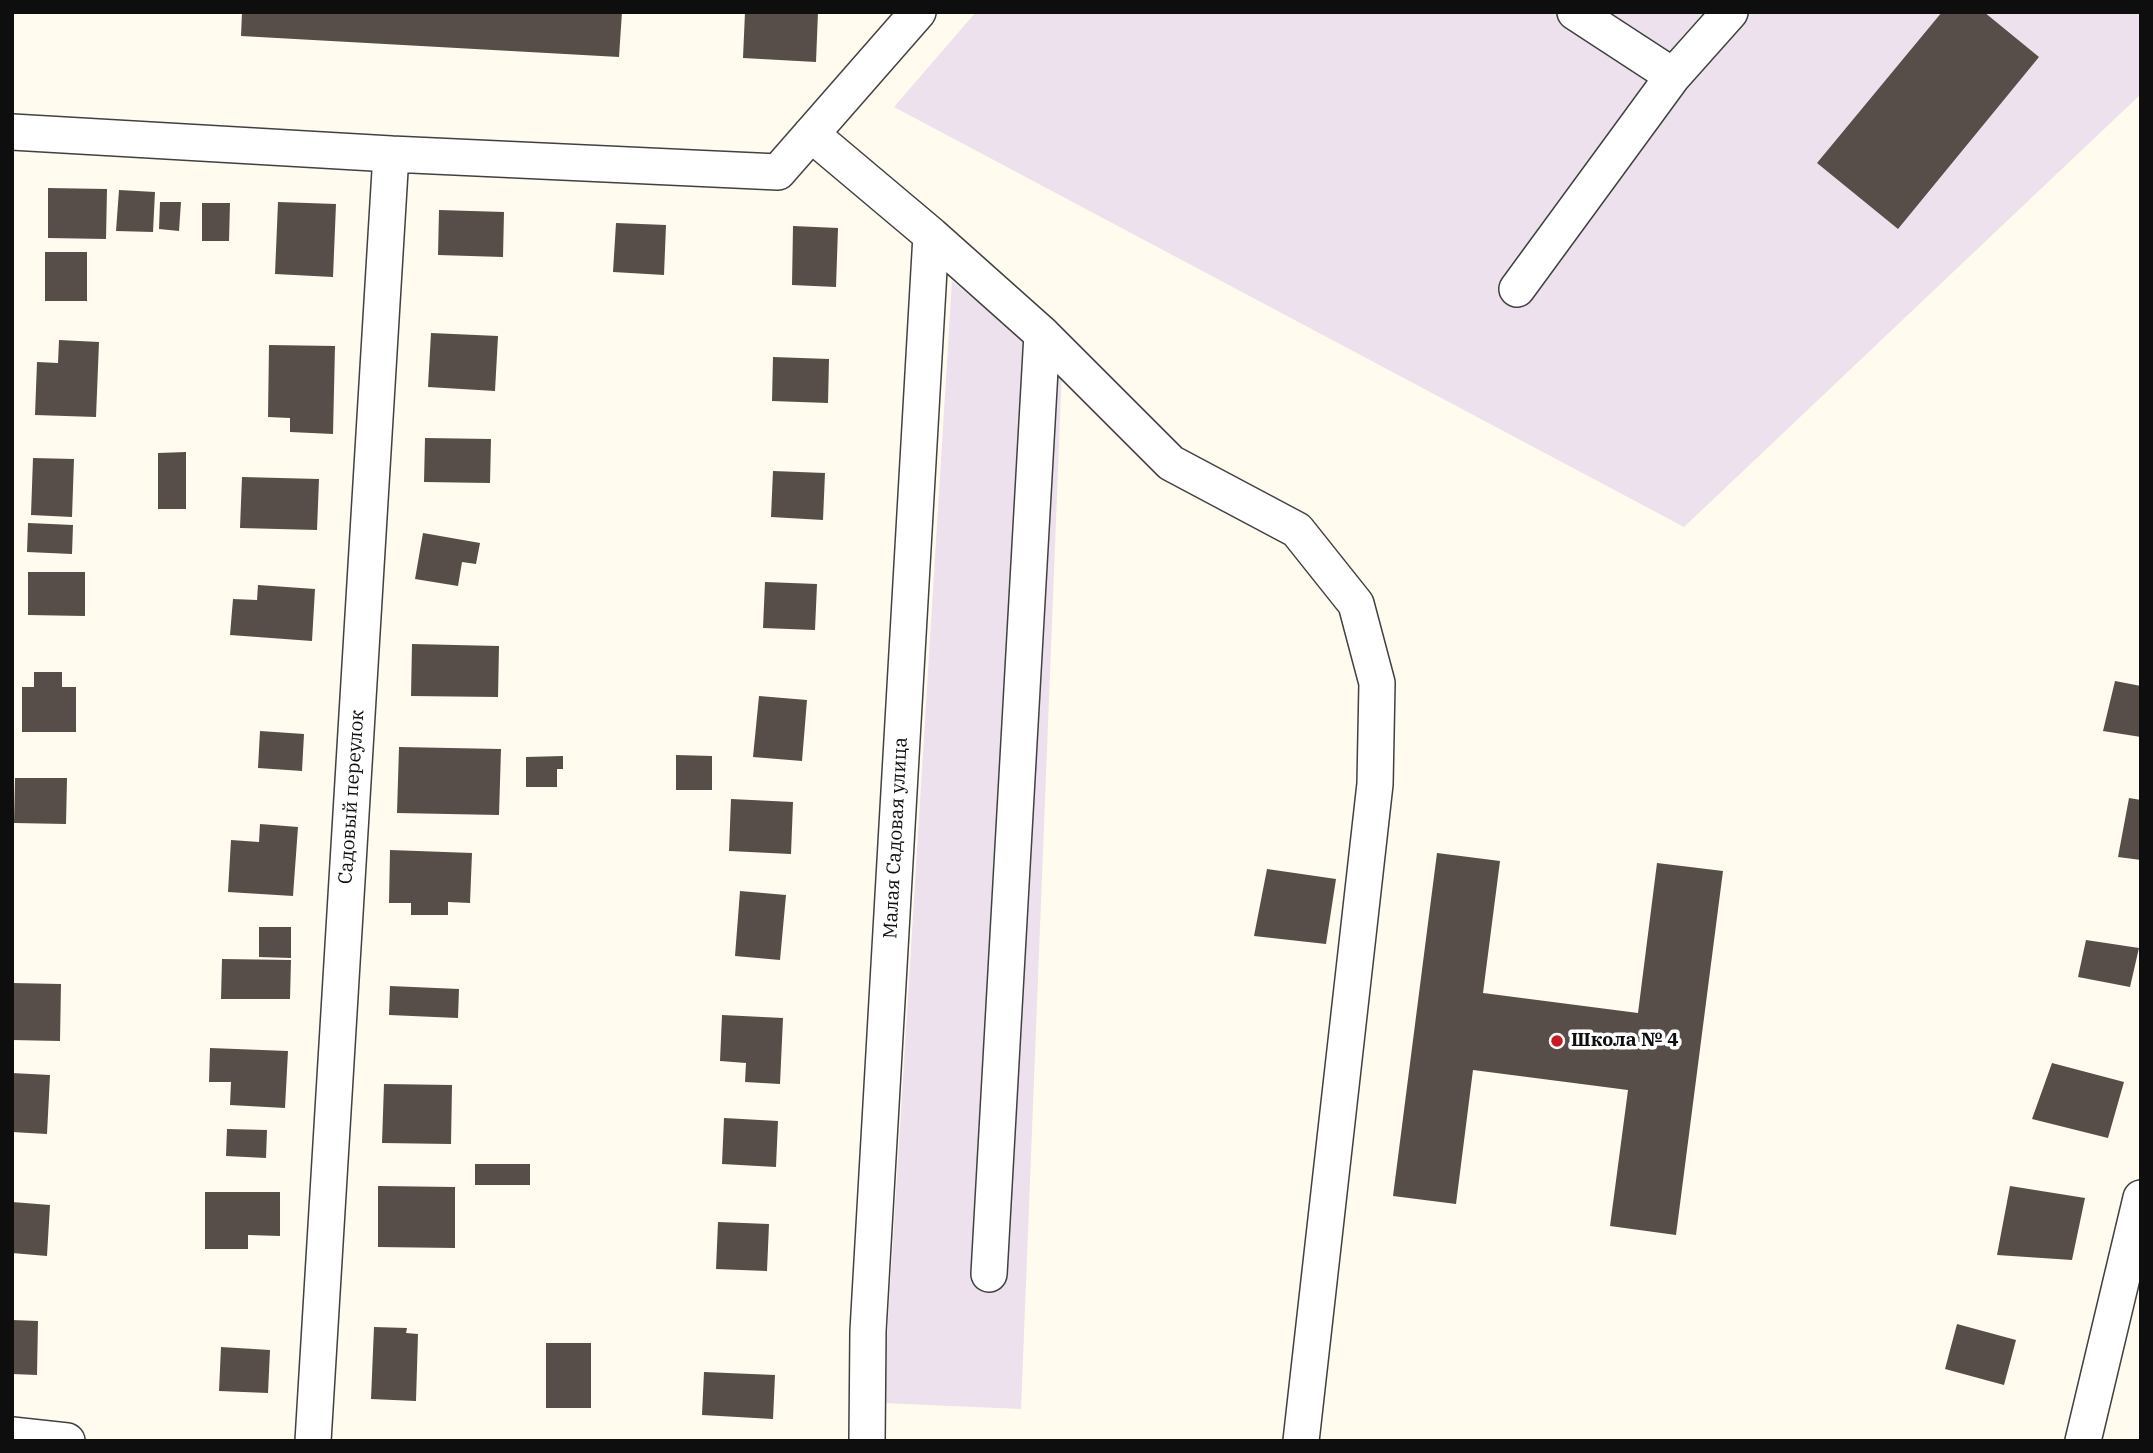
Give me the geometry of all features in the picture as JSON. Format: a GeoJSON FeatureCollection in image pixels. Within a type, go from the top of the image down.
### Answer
{"type":"FeatureCollection","features":[{"type":"Feature","properties":{"kind":"street"},"geometry":{"type":"LineString","coordinates":[[12,132],[391,154],[778,172],[918,12]]}},
{"type":"Feature","properties":{"kind":"street"},"geometry":{"type":"LineString","coordinates":[[1575,12],[1673,76]]}},
{"type":"Feature","properties":{"kind":"street"},"geometry":{"type":"LineString","coordinates":[[1517,289],[1673,76],[1730,12]]}},
{"type":"Feature","properties":{"kind":"street"},"geometry":{"type":"LineString","coordinates":[[811,134],[1042,334],[1171,463],[1297,530],[1356,604],[1377,683],[1375,784],[1301,1441]]}},
{"type":"Feature","properties":{"kind":"street","name":"Садовый переулок"},"geometry":{"type":"LineString","coordinates":[[313,1441],[391,154]]}},
{"type":"Feature","properties":{"kind":"street","name":"Малая Садовая улица"},"geometry":{"type":"LineString","coordinates":[[867,1441],[868,1331],[930,235]]}},
{"type":"Feature","properties":{"kind":"street"},"geometry":{"type":"LineString","coordinates":[[989,1274],[1042,334]]}},
{"type":"Feature","properties":{"kind":"street"},"geometry":{"type":"LineString","coordinates":[[2083,1441],[2141,1198]]}},
{"type":"Feature","properties":{"kind":"street"},"geometry":{"type":"LineString","coordinates":[[12,1436],[67,1441]]}},
{"type":"Feature","properties":{"kind":"shaded area"},"geometry":{"type":"Polygon","coordinates":[[[976,12],[2141,12],[2141,94],[1684,527],[894,107],[976,12]]]}},
{"type":"Feature","properties":{"kind":"shaded area"},"geometry":{"type":"Polygon","coordinates":[[[952,281],[1062,369],[1021,1409],[883,1403],[952,281]]]}},
{"type":"Feature","properties":{"kind":"building"},"geometry":{"type":"Polygon","coordinates":[[[242,12],[622,12],[619,57],[241,36],[242,12]]]}},
{"type":"Feature","properties":{"kind":"building"},"geometry":{"type":"Polygon","coordinates":[[[745,12],[818,12],[816,62],[743,58],[745,12]]]}},
{"type":"Feature","properties":{"kind":"building"},"geometry":{"type":"Polygon","coordinates":[[[1942,12],[1984,12],[2039,57],[1898,229],[1817,163],[1942,12]]]}},
{"type":"Feature","properties":{"kind":"building"},"geometry":{"type":"Polygon","coordinates":[[[48,188],[107,189],[106,239],[48,238],[48,188]]]}},
{"type":"Feature","properties":{"kind":"building"},"geometry":{"type":"Polygon","coordinates":[[[119,190],[155,192],[153,232],[116,231],[119,190]]]}},
{"type":"Feature","properties":{"kind":"building"},"geometry":{"type":"Polygon","coordinates":[[[160,202],[181,202],[179,231],[159,229],[160,202]]]}},
{"type":"Feature","properties":{"kind":"building"},"geometry":{"type":"Polygon","coordinates":[[[278,202],[336,204],[333,277],[275,274],[278,202]]]}},
{"type":"Feature","properties":{"kind":"building"},"geometry":{"type":"Polygon","coordinates":[[[202,203],[230,203],[229,241],[202,241],[202,203]]]}},
{"type":"Feature","properties":{"kind":"building"},"geometry":{"type":"Polygon","coordinates":[[[439,210],[504,212],[503,257],[438,255],[439,210]]]}},
{"type":"Feature","properties":{"kind":"building"},"geometry":{"type":"Polygon","coordinates":[[[616,223],[666,225],[664,275],[613,272],[616,223]]]}},
{"type":"Feature","properties":{"kind":"building"},"geometry":{"type":"Polygon","coordinates":[[[793,226],[838,228],[836,287],[792,285],[793,226]]]}},
{"type":"Feature","properties":{"kind":"building"},"geometry":{"type":"Polygon","coordinates":[[[45,252],[87,252],[87,301],[45,301],[45,252]]]}},
{"type":"Feature","properties":{"kind":"building"},"geometry":{"type":"Polygon","coordinates":[[[431,333],[498,336],[495,391],[428,387],[431,333]]]}},
{"type":"Feature","properties":{"kind":"building"},"geometry":{"type":"Polygon","coordinates":[[[59,340],[99,342],[96,417],[35,415],[37,362],[58,363],[59,340]]]}},
{"type":"Feature","properties":{"kind":"building"},"geometry":{"type":"Polygon","coordinates":[[[269,345],[335,346],[333,434],[290,432],[290,418],[268,417],[269,345]]]}},
{"type":"Feature","properties":{"kind":"building"},"geometry":{"type":"Polygon","coordinates":[[[773,357],[829,359],[828,403],[772,401],[773,357]]]}},
{"type":"Feature","properties":{"kind":"building"},"geometry":{"type":"Polygon","coordinates":[[[425,438],[491,439],[490,483],[424,482],[425,438]]]}},
{"type":"Feature","properties":{"kind":"building"},"geometry":{"type":"Polygon","coordinates":[[[186,452],[186,509],[158,509],[158,453],[186,452]]]}},
{"type":"Feature","properties":{"kind":"building"},"geometry":{"type":"Polygon","coordinates":[[[33,458],[74,459],[72,517],[31,515],[33,458]]]}},
{"type":"Feature","properties":{"kind":"building"},"geometry":{"type":"Polygon","coordinates":[[[773,471],[825,473],[823,520],[771,517],[773,471]]]}},
{"type":"Feature","properties":{"kind":"building"},"geometry":{"type":"Polygon","coordinates":[[[242,477],[319,479],[317,530],[240,528],[242,477]]]}},
{"type":"Feature","properties":{"kind":"building"},"geometry":{"type":"Polygon","coordinates":[[[28,523],[73,525],[72,554],[27,552],[28,523]]]}},
{"type":"Feature","properties":{"kind":"building"},"geometry":{"type":"Polygon","coordinates":[[[423,533],[480,543],[476,564],[462,562],[458,586],[415,579],[423,533]]]}},
{"type":"Feature","properties":{"kind":"building"},"geometry":{"type":"Polygon","coordinates":[[[28,572],[85,572],[85,616],[28,615],[28,572]]]}},
{"type":"Feature","properties":{"kind":"building"},"geometry":{"type":"Polygon","coordinates":[[[765,582],[817,584],[815,630],[763,628],[765,582]]]}},
{"type":"Feature","properties":{"kind":"building"},"geometry":{"type":"Polygon","coordinates":[[[258,585],[315,589],[312,641],[230,635],[233,599],[257,600],[258,585]]]}},
{"type":"Feature","properties":{"kind":"building"},"geometry":{"type":"Polygon","coordinates":[[[412,644],[499,646],[498,697],[411,696],[412,644]]]}},
{"type":"Feature","properties":{"kind":"building"},"geometry":{"type":"Polygon","coordinates":[[[34,672],[62,672],[62,687],[76,687],[76,732],[22,732],[22,687],[34,687],[34,672]]]}},
{"type":"Feature","properties":{"kind":"building"},"geometry":{"type":"Polygon","coordinates":[[[2115,681],[2141,686],[2141,737],[2103,731],[2115,681]]]}},
{"type":"Feature","properties":{"kind":"building"},"geometry":{"type":"Polygon","coordinates":[[[759,696],[807,700],[802,761],[753,757],[759,696]]]}},
{"type":"Feature","properties":{"kind":"building"},"geometry":{"type":"Polygon","coordinates":[[[260,731],[304,734],[302,771],[258,768],[260,731]]]}},
{"type":"Feature","properties":{"kind":"building"},"geometry":{"type":"Polygon","coordinates":[[[399,747],[501,749],[499,815],[397,813],[399,747]]]}},
{"type":"Feature","properties":{"kind":"building"},"geometry":{"type":"Polygon","coordinates":[[[676,755],[712,756],[712,790],[676,790],[676,755]]]}},
{"type":"Feature","properties":{"kind":"building"},"geometry":{"type":"Polygon","coordinates":[[[563,756],[563,769],[557,769],[557,787],[526,787],[526,757],[563,756]]]}},
{"type":"Feature","properties":{"kind":"building"},"geometry":{"type":"Polygon","coordinates":[[[15,778],[67,778],[66,824],[14,823],[15,778]]]}},
{"type":"Feature","properties":{"kind":"building"},"geometry":{"type":"Polygon","coordinates":[[[2129,798],[2141,800],[2141,860],[2118,857],[2129,798]]]}},
{"type":"Feature","properties":{"kind":"building"},"geometry":{"type":"Polygon","coordinates":[[[731,799],[793,802],[791,854],[729,851],[731,799]]]}},
{"type":"Feature","properties":{"kind":"building"},"geometry":{"type":"Polygon","coordinates":[[[260,824],[298,827],[293,896],[228,892],[231,840],[259,842],[260,824]]]}},
{"type":"Feature","properties":{"kind":"building"},"geometry":{"type":"Polygon","coordinates":[[[390,850],[472,853],[470,903],[448,902],[448,915],[411,915],[411,903],[389,903],[390,850]]]}},
{"type":"Feature","properties":{"kind":"building","name":"Школа № 4"},"geometry":{"type":"Polygon","coordinates":[[[1437,853],[1500,861],[1483,993],[1638,1013],[1657,863],[1723,871],[1676,1235],[1610,1226],[1628,1090],[1473,1070],[1456,1204],[1393,1196],[1437,853]]]}},
{"type":"Feature","properties":{"kind":"building"},"geometry":{"type":"Polygon","coordinates":[[[1267,869],[1336,879],[1326,944],[1254,936],[1267,869]]]}},
{"type":"Feature","properties":{"kind":"building"},"geometry":{"type":"Polygon","coordinates":[[[740,891],[786,895],[780,960],[735,956],[740,891]]]}},
{"type":"Feature","properties":{"kind":"building"},"geometry":{"type":"Polygon","coordinates":[[[259,927],[291,927],[291,958],[259,957],[259,927]]]}},
{"type":"Feature","properties":{"kind":"building"},"geometry":{"type":"Polygon","coordinates":[[[2086,940],[2139,948],[2130,987],[2078,977],[2086,940]]]}},
{"type":"Feature","properties":{"kind":"building"},"geometry":{"type":"Polygon","coordinates":[[[222,959],[291,960],[290,999],[221,999],[222,959]]]}},
{"type":"Feature","properties":{"kind":"building"},"geometry":{"type":"Polygon","coordinates":[[[12,983],[61,984],[60,1041],[12,1040],[12,983]]]}},
{"type":"Feature","properties":{"kind":"building"},"geometry":{"type":"Polygon","coordinates":[[[390,986],[459,989],[458,1018],[389,1015],[390,986]]]}},
{"type":"Feature","properties":{"kind":"building"},"geometry":{"type":"Polygon","coordinates":[[[722,1015],[783,1018],[780,1084],[745,1082],[746,1063],[720,1061],[722,1015]]]}},
{"type":"Feature","properties":{"kind":"building"},"geometry":{"type":"Polygon","coordinates":[[[210,1048],[288,1051],[285,1108],[230,1105],[231,1082],[209,1082],[210,1048]]]}},
{"type":"Feature","properties":{"kind":"building"},"geometry":{"type":"Polygon","coordinates":[[[2052,1063],[2124,1082],[2108,1138],[2032,1119],[2052,1063]]]}},
{"type":"Feature","properties":{"kind":"building"},"geometry":{"type":"Polygon","coordinates":[[[12,1073],[50,1075],[47,1134],[12,1132],[12,1073]]]}},
{"type":"Feature","properties":{"kind":"building"},"geometry":{"type":"Polygon","coordinates":[[[384,1084],[452,1085],[451,1144],[382,1143],[384,1084]]]}},
{"type":"Feature","properties":{"kind":"building"},"geometry":{"type":"Polygon","coordinates":[[[724,1118],[778,1121],[776,1167],[722,1164],[724,1118]]]}},
{"type":"Feature","properties":{"kind":"building"},"geometry":{"type":"Polygon","coordinates":[[[227,1129],[267,1130],[266,1158],[226,1156],[227,1129]]]}},
{"type":"Feature","properties":{"kind":"building"},"geometry":{"type":"Polygon","coordinates":[[[475,1164],[530,1164],[530,1185],[475,1185],[475,1164]]]}},
{"type":"Feature","properties":{"kind":"building"},"geometry":{"type":"Polygon","coordinates":[[[378,1186],[455,1187],[455,1248],[378,1247],[378,1186]]]}},
{"type":"Feature","properties":{"kind":"building"},"geometry":{"type":"Polygon","coordinates":[[[2010,1186],[2085,1198],[2072,1260],[1997,1255],[2010,1186]]]}},
{"type":"Feature","properties":{"kind":"building"},"geometry":{"type":"Polygon","coordinates":[[[205,1192],[280,1192],[280,1236],[248,1235],[248,1249],[205,1249],[205,1192]]]}},
{"type":"Feature","properties":{"kind":"building"},"geometry":{"type":"Polygon","coordinates":[[[12,1202],[50,1205],[47,1256],[12,1253],[12,1202]]]}},
{"type":"Feature","properties":{"kind":"building"},"geometry":{"type":"Polygon","coordinates":[[[718,1222],[769,1224],[767,1271],[716,1269],[718,1222]]]}},
{"type":"Feature","properties":{"kind":"building"},"geometry":{"type":"Polygon","coordinates":[[[12,1320],[38,1321],[37,1375],[12,1374],[12,1320]]]}},
{"type":"Feature","properties":{"kind":"building"},"geometry":{"type":"Polygon","coordinates":[[[1957,1324],[2016,1340],[2004,1385],[1945,1369],[1957,1324]]]}},
{"type":"Feature","properties":{"kind":"building"},"geometry":{"type":"Polygon","coordinates":[[[374,1327],[407,1328],[406,1333],[418,1334],[416,1401],[371,1399],[374,1327]]]}},
{"type":"Feature","properties":{"kind":"building"},"geometry":{"type":"Polygon","coordinates":[[[546,1343],[591,1343],[591,1408],[546,1408],[546,1343]]]}},
{"type":"Feature","properties":{"kind":"building"},"geometry":{"type":"Polygon","coordinates":[[[221,1347],[270,1350],[268,1393],[219,1391],[221,1347]]]}},
{"type":"Feature","properties":{"kind":"building"},"geometry":{"type":"Polygon","coordinates":[[[704,1372],[775,1375],[773,1419],[702,1415],[704,1372]]]}},
{"type":"Feature","properties":{"kind":"place","name":"Школа № 4"},"geometry":{"type":"Point","coordinates":[1557,1041]}}]}
